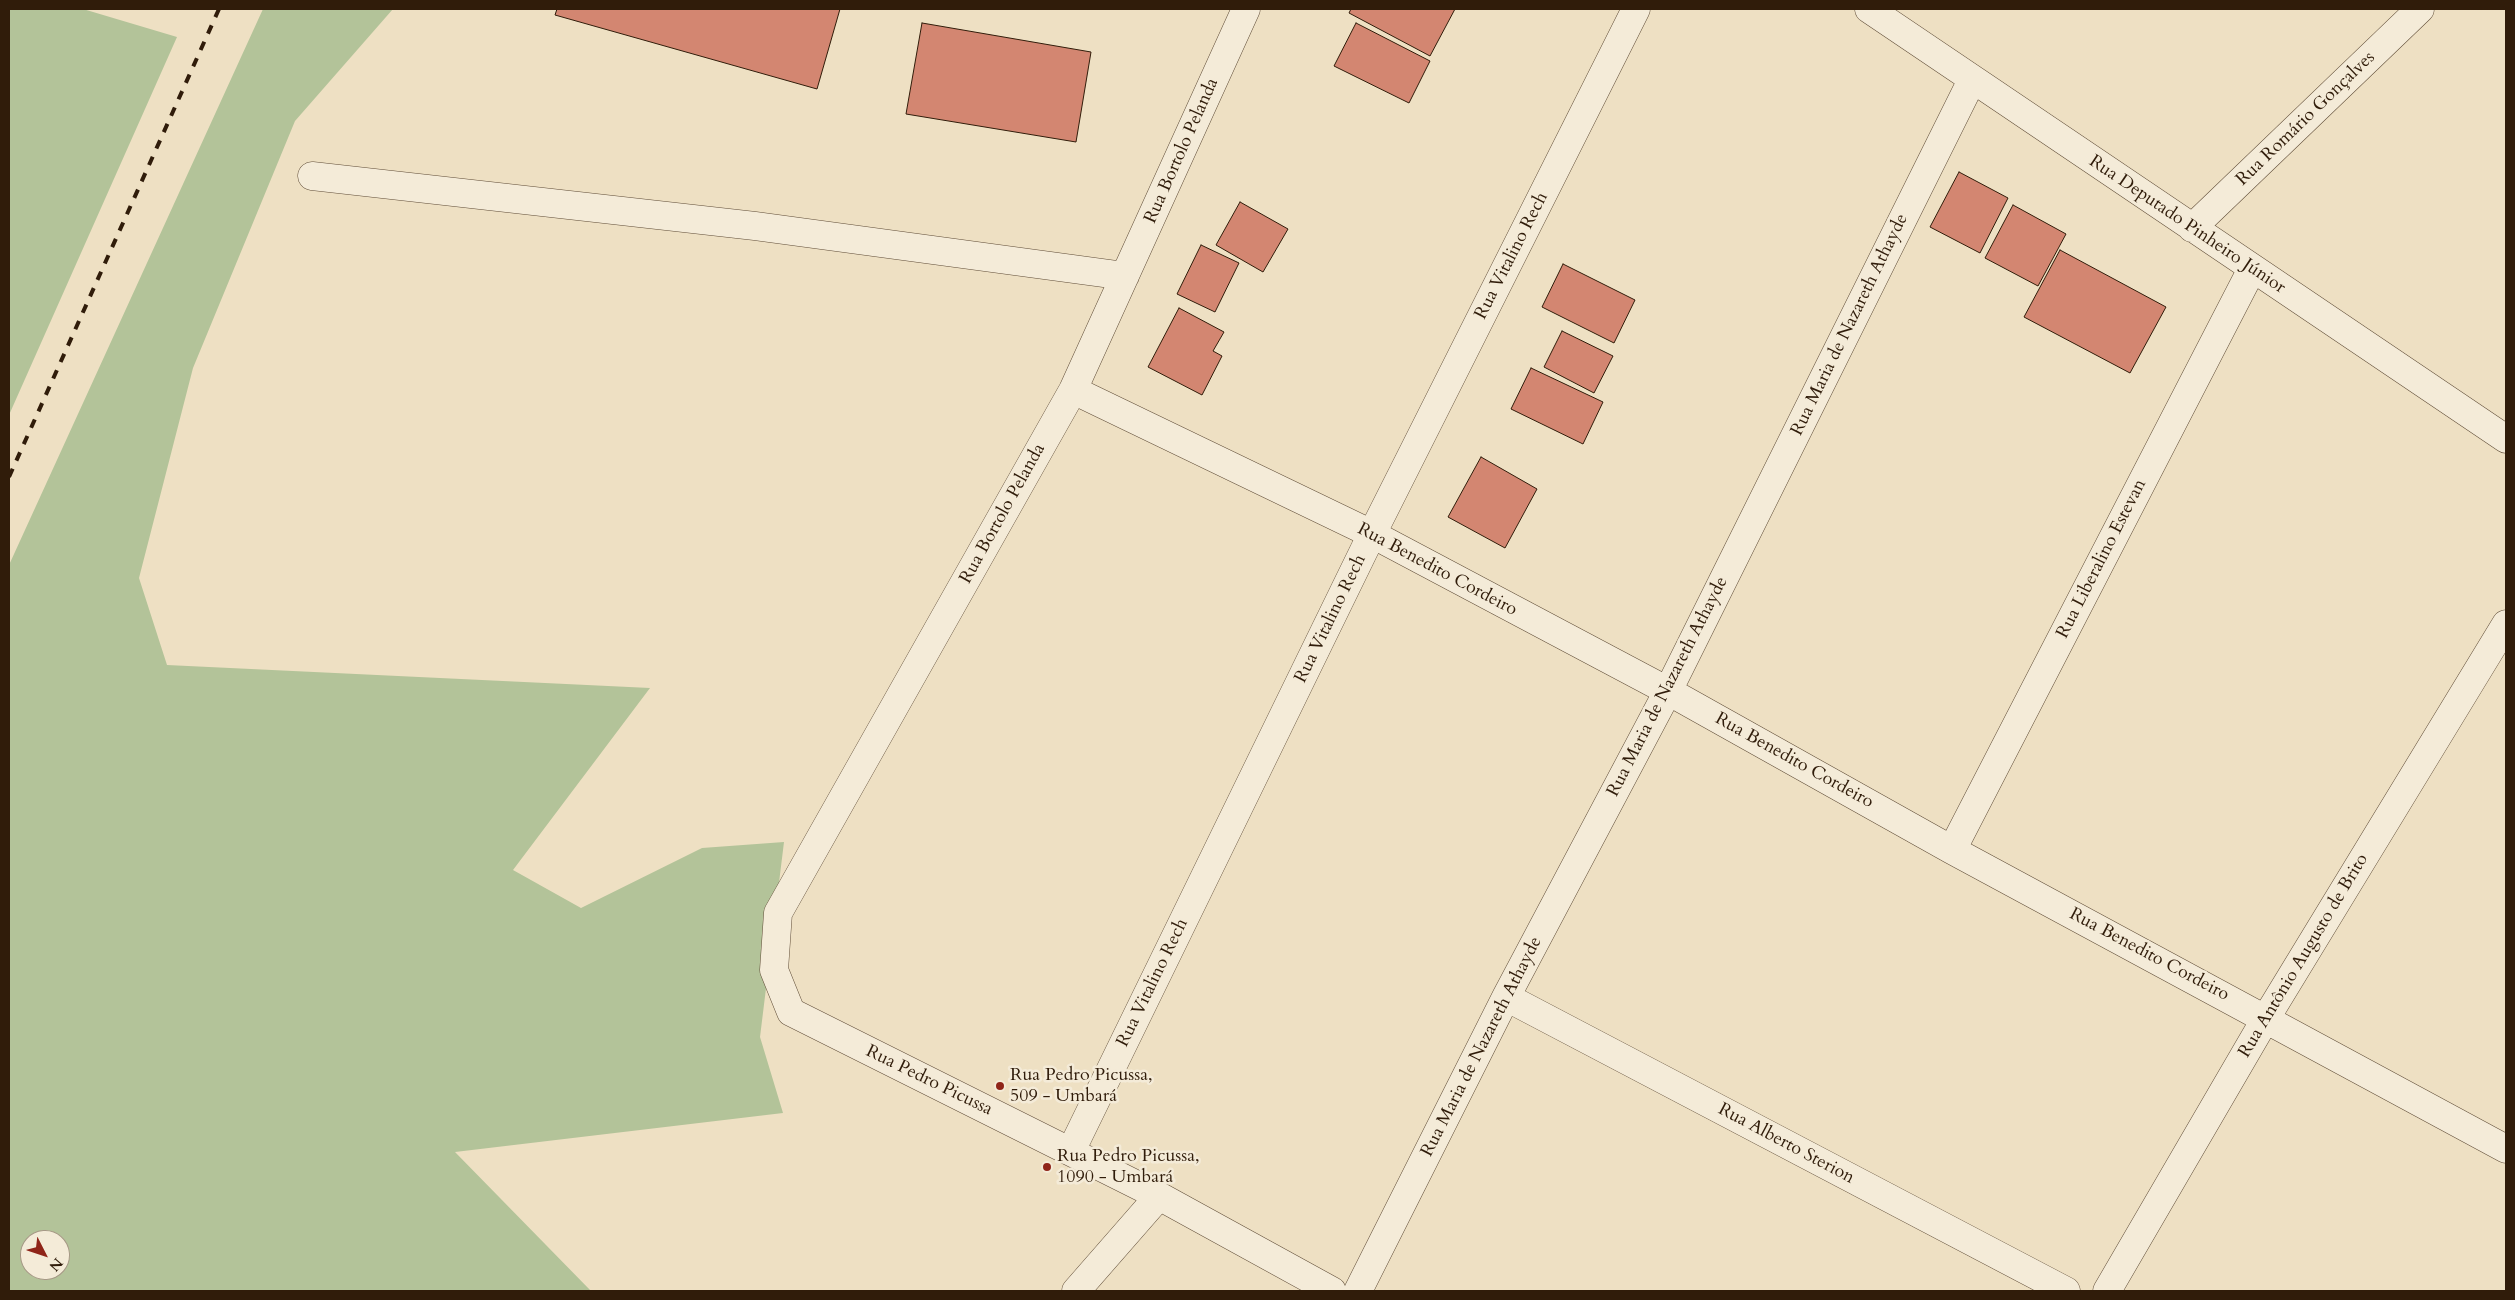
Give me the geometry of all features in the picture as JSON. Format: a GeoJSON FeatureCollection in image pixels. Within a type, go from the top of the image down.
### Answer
{"type":"FeatureCollection","features":[{"type":"Feature","properties":{"kind":"street","name":"Rua Bortolo Pelanda"},"geometry":{"type":"LineString","coordinates":[[791,1012],[774,970],[778,914],[1073,390],[1246,9]]}},
{"type":"Feature","properties":{"kind":"street","name":"Rua Vitalino Rech"},"geometry":{"type":"LineString","coordinates":[[1071,1151],[1372,534],[1636,9]]}},
{"type":"Feature","properties":{"kind":"street","name":"Rua Deputado Pinheiro Júnior"},"geometry":{"type":"LineString","coordinates":[[1869,9],[2506,439]]}},
{"type":"Feature","properties":{"kind":"street","name":"Rua Romário Gonçalves"},"geometry":{"type":"LineString","coordinates":[[2192,228],[2420,9]]}},
{"type":"Feature","properties":{"kind":"street","name":"Rua Maria de Nazareth Athayde"},"geometry":{"type":"LineString","coordinates":[[1358,1291],[1506,997],[1668,691],[1972,80]]}},
{"type":"Feature","properties":{"kind":"street"},"geometry":{"type":"LineString","coordinates":[[312,176],[755,226],[1124,276]]}},
{"type":"Feature","properties":{"kind":"street","name":"Rua Liberalino Estevan"},"geometry":{"type":"LineString","coordinates":[[1952,850],[2252,269]]}},
{"type":"Feature","properties":{"kind":"street","name":"Rua Benedito Cordeiro"},"geometry":{"type":"LineString","coordinates":[[1073,390],[1372,534],[1668,691],[1952,850],[2506,1149]]}},
{"type":"Feature","properties":{"kind":"street","name":"Rua Antônio Augusto de Brito"},"geometry":{"type":"LineString","coordinates":[[2107,1291],[2266,1018],[2506,624]]}},
{"type":"Feature","properties":{"kind":"street","name":"Rua Alberto Sterion"},"geometry":{"type":"LineString","coordinates":[[1506,997],[2066,1291]]}},
{"type":"Feature","properties":{"kind":"street","name":"Rua Pedro Picussa"},"geometry":{"type":"LineString","coordinates":[[791,1012],[1159,1196],[1332,1291]]}},
{"type":"Feature","properties":{"kind":"street"},"geometry":{"type":"LineString","coordinates":[[1076,1291],[1159,1196]]}},
{"type":"Feature","properties":{"kind":"green space"},"geometry":{"type":"Polygon","coordinates":[[[9,9],[83,9],[177,37],[9,415],[9,9]]]}},
{"type":"Feature","properties":{"kind":"green space"},"geometry":{"type":"Polygon","coordinates":[[[263,9],[393,9],[295,121],[193,368],[139,578],[167,665],[650,688],[513,870],[581,908],[702,848],[784,842],[760,1037],[783,1113],[455,1152],[591,1291],[9,1291],[9,565],[263,9]]]}},
{"type":"Feature","properties":{"kind":"building"},"geometry":{"type":"Polygon","coordinates":[[[557,9],[840,9],[817,89],[555,15],[557,9]]]}},
{"type":"Feature","properties":{"kind":"building"},"geometry":{"type":"Polygon","coordinates":[[[1351,9],[1455,9],[1430,56],[1349,13],[1351,9]]]}},
{"type":"Feature","properties":{"kind":"building"},"geometry":{"type":"Polygon","coordinates":[[[922,23],[1091,52],[1076,142],[906,114],[922,23]]]}},
{"type":"Feature","properties":{"kind":"building"},"geometry":{"type":"Polygon","coordinates":[[[1356,23],[1430,61],[1409,103],[1334,66],[1356,23]]]}},
{"type":"Feature","properties":{"kind":"building"},"geometry":{"type":"Polygon","coordinates":[[[1959,172],[2008,198],[1980,253],[1930,227],[1959,172]]]}},
{"type":"Feature","properties":{"kind":"building"},"geometry":{"type":"Polygon","coordinates":[[[1240,202],[1288,229],[1263,272],[1216,245],[1240,202]]]}},
{"type":"Feature","properties":{"kind":"building"},"geometry":{"type":"Polygon","coordinates":[[[2013,205],[2066,234],[2038,286],[1985,258],[2013,205]]]}},
{"type":"Feature","properties":{"kind":"building"},"geometry":{"type":"Polygon","coordinates":[[[1201,245],[1239,263],[1215,312],[1177,294],[1201,245]]]}},
{"type":"Feature","properties":{"kind":"building"},"geometry":{"type":"Polygon","coordinates":[[[2060,250],[2166,307],[2130,373],[2024,317],[2060,250]]]}},
{"type":"Feature","properties":{"kind":"building"},"geometry":{"type":"Polygon","coordinates":[[[1563,264],[1635,300],[1614,343],[1542,307],[1563,264]]]}},
{"type":"Feature","properties":{"kind":"building"},"geometry":{"type":"Polygon","coordinates":[[[1179,308],[1224,332],[1213,351],[1222,356],[1202,395],[1148,367],[1179,308]]]}},
{"type":"Feature","properties":{"kind":"building"},"geometry":{"type":"Polygon","coordinates":[[[1562,331],[1613,356],[1594,393],[1544,367],[1562,331]]]}},
{"type":"Feature","properties":{"kind":"building"},"geometry":{"type":"Polygon","coordinates":[[[1531,368],[1603,402],[1583,444],[1511,409],[1531,368]]]}},
{"type":"Feature","properties":{"kind":"building"},"geometry":{"type":"Polygon","coordinates":[[[1481,457],[1537,489],[1505,548],[1448,517],[1481,457]]]}},
{"type":"Feature","properties":{"kind":"railway"},"geometry":{"type":"LineString","coordinates":[[9,477],[219,9]]}},
{"type":"Feature","properties":{"kind":"place","name":"Rua Pedro Picussa, 509 - Umbará"},"geometry":{"type":"Point","coordinates":[1000,1086]}},
{"type":"Feature","properties":{"kind":"place","name":"Rua Pedro Picussa, 1090 - Umbará"},"geometry":{"type":"Point","coordinates":[1047,1167]}}]}
